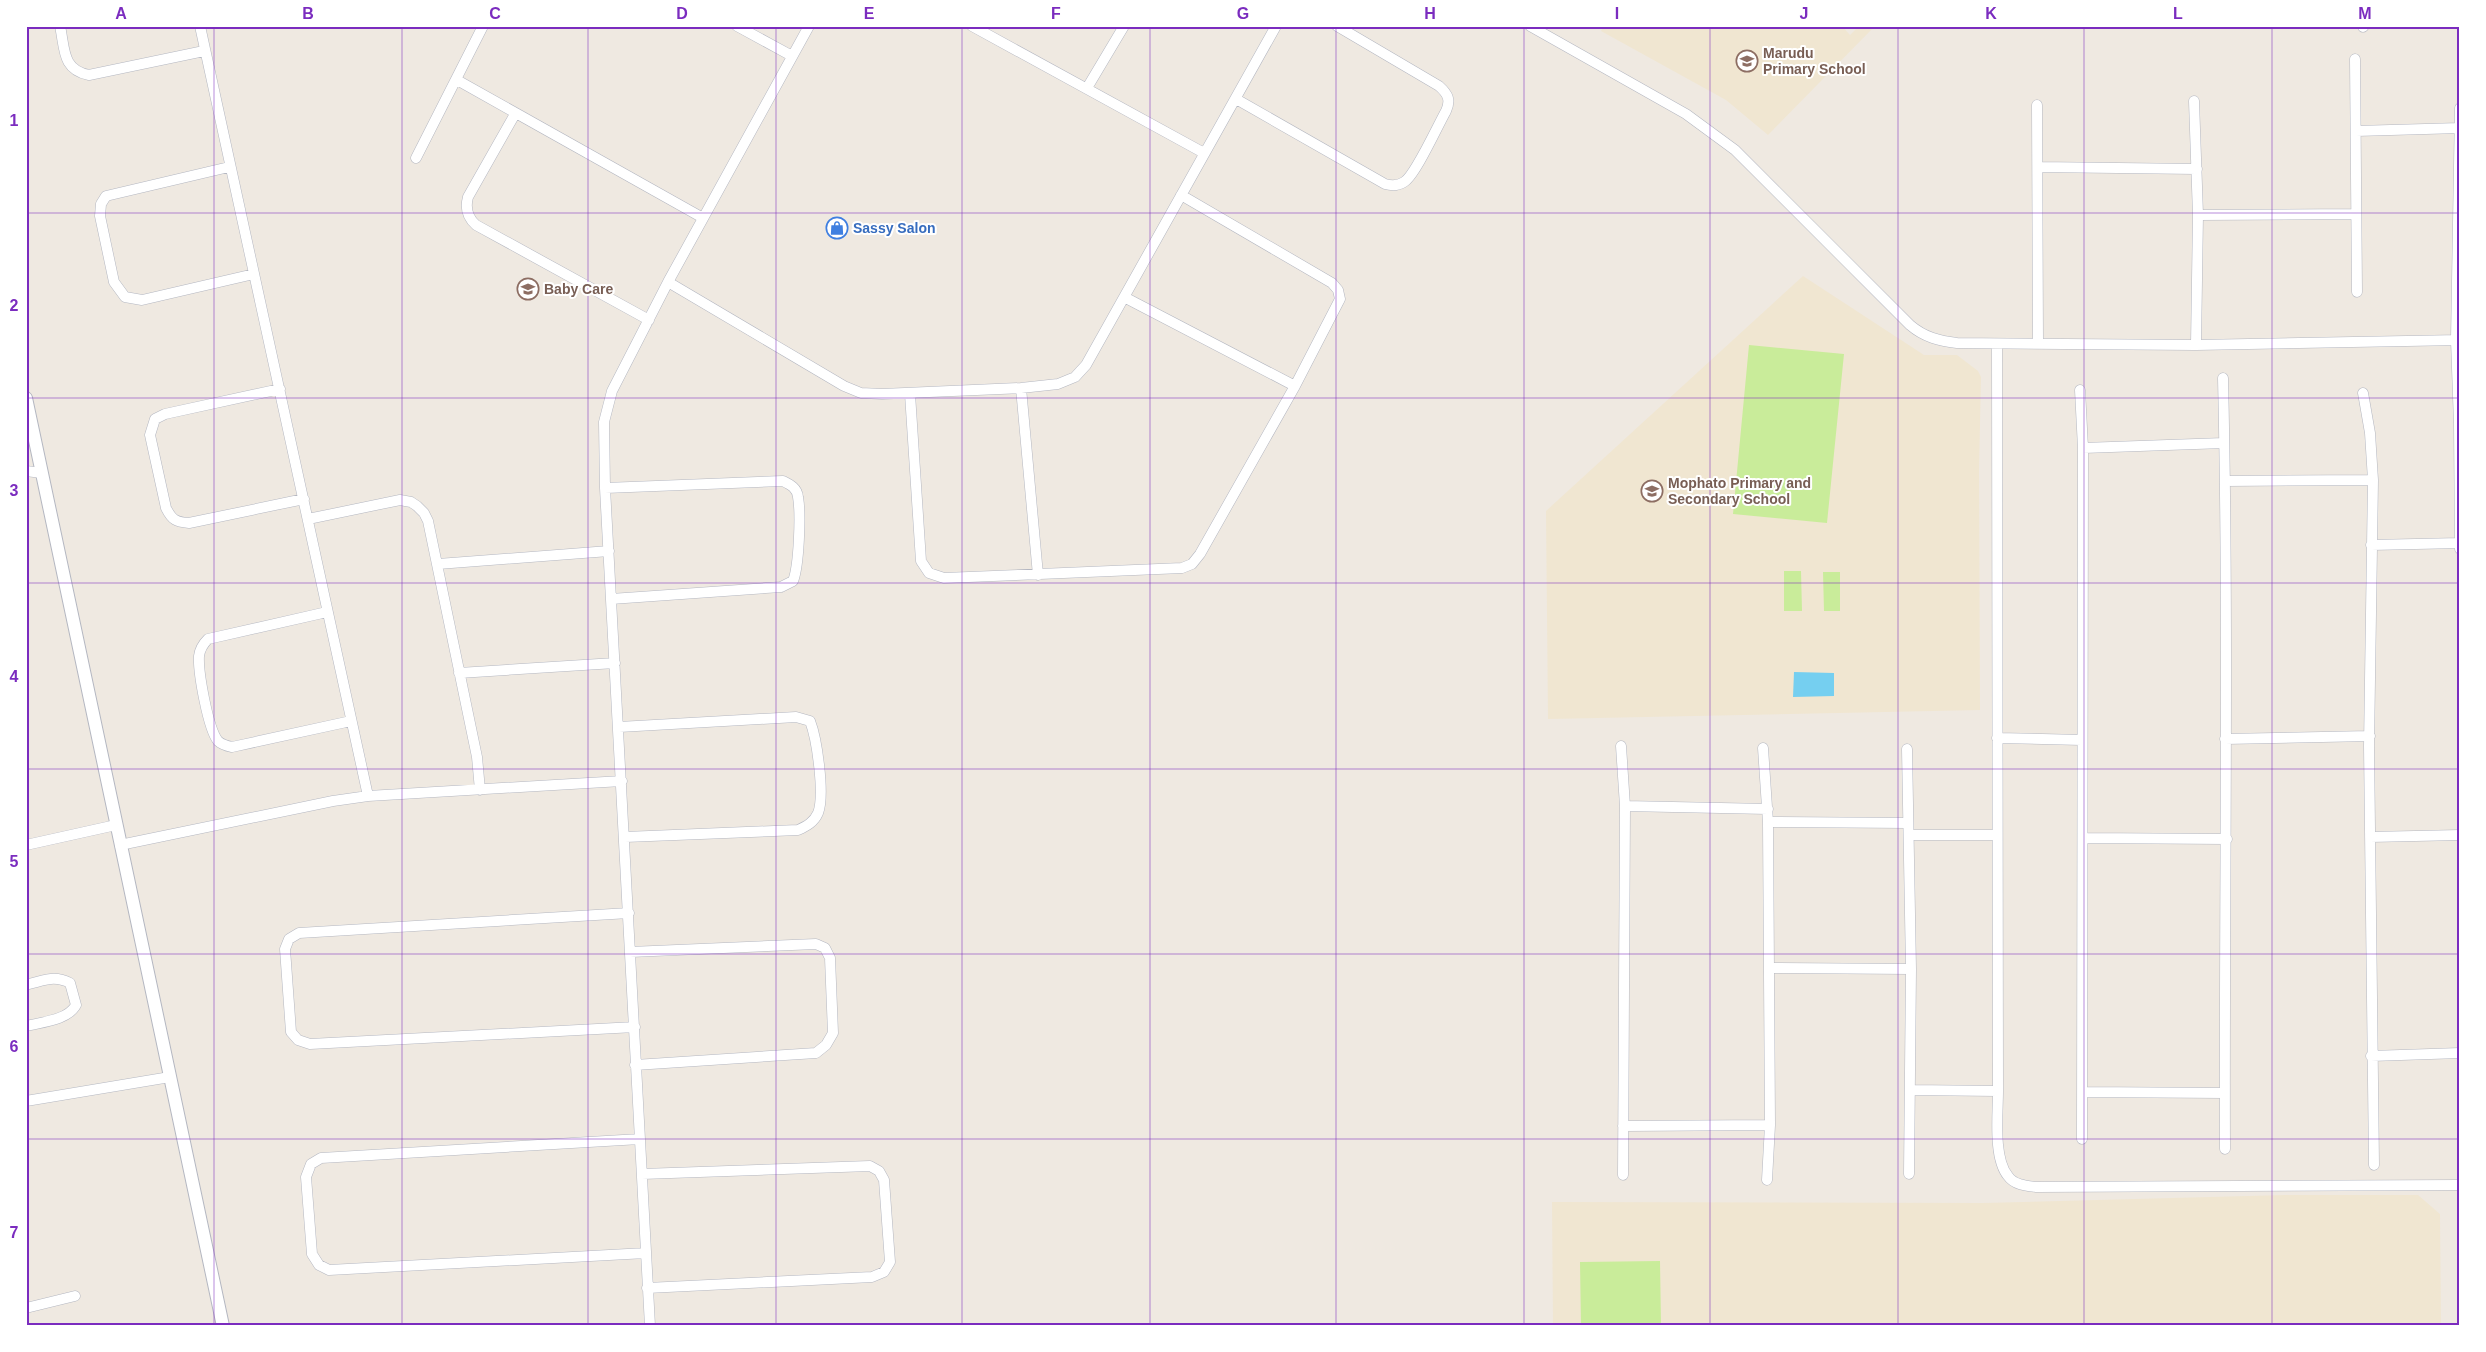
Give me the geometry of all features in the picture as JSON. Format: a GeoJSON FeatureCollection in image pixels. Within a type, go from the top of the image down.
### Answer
{"type":"FeatureCollection","features":[{"type":"Feature","properties":{"kind":"street"},"geometry":{"type":"LineString","coordinates":[[60,26],[68,63],[77,72],[89,75],[204,52]]}},
{"type":"Feature","properties":{"kind":"street"},"geometry":{"type":"LineString","coordinates":[[200,26],[229,167],[280,389],[368,796]]}},
{"type":"Feature","properties":{"kind":"street"},"geometry":{"type":"LineString","coordinates":[[416,158],[483,26]]}},
{"type":"Feature","properties":{"kind":"street"},"geometry":{"type":"LineString","coordinates":[[737,26],[792,56]]}},
{"type":"Feature","properties":{"kind":"street"},"geometry":{"type":"LineString","coordinates":[[650,1326],[605,488],[604,422],[606,407],[612,391],[668,282],[809,26]]}},
{"type":"Feature","properties":{"kind":"street"},"geometry":{"type":"LineString","coordinates":[[972,26],[1204,154]]}},
{"type":"Feature","properties":{"kind":"street"},"geometry":{"type":"LineString","coordinates":[[1087,88],[1124,26]]}},
{"type":"Feature","properties":{"kind":"street"},"geometry":{"type":"LineString","coordinates":[[668,282],[844,386],[861,393],[910,394],[1021,388],[1058,384],[1075,377],[1086,365],[1276,26]]}},
{"type":"Feature","properties":{"kind":"street"},"geometry":{"type":"LineString","coordinates":[[1236,99],[1385,184],[1391,186],[1404,183],[1412,174],[1446,111],[1449,104],[1447,93],[1439,86],[1337,26]]}},
{"type":"Feature","properties":{"kind":"street"},"geometry":{"type":"LineString","coordinates":[[1530,26],[1686,114],[1735,150],[1919,333],[1943,341],[1997,344],[2196,345],[2458,340]]}},
{"type":"Feature","properties":{"kind":"street"},"geometry":{"type":"LineString","coordinates":[[2355,59],[2357,292]]}},
{"type":"Feature","properties":{"kind":"street"},"geometry":{"type":"LineString","coordinates":[[457,80],[703,218]]}},
{"type":"Feature","properties":{"kind":"street"},"geometry":{"type":"LineString","coordinates":[[2194,101],[2198,215],[2196,345]]}},
{"type":"Feature","properties":{"kind":"street"},"geometry":{"type":"LineString","coordinates":[[2037,105],[2038,344]]}},
{"type":"Feature","properties":{"kind":"street"},"geometry":{"type":"LineString","coordinates":[[2371,545],[2459,545],[2460,108]]}},
{"type":"Feature","properties":{"kind":"street"},"geometry":{"type":"LineString","coordinates":[[515,114],[468,197],[466,205],[470,219],[476,225],[649,320]]}},
{"type":"Feature","properties":{"kind":"street"},"geometry":{"type":"LineString","coordinates":[[2356,131],[2459,128]]}},
{"type":"Feature","properties":{"kind":"street"},"geometry":{"type":"LineString","coordinates":[[229,167],[106,196],[100,212],[114,282],[125,296],[142,300],[254,274]]}},
{"type":"Feature","properties":{"kind":"street"},"geometry":{"type":"LineString","coordinates":[[2038,167],[2197,169]]}},
{"type":"Feature","properties":{"kind":"street"},"geometry":{"type":"LineString","coordinates":[[910,394],[921,561],[929,573],[944,578],[1038,575],[1182,568],[1192,564],[1205,546],[1339,304],[1338,290],[1332,283],[1182,196]]}},
{"type":"Feature","properties":{"kind":"street"},"geometry":{"type":"LineString","coordinates":[[2198,215],[2356,214]]}},
{"type":"Feature","properties":{"kind":"street"},"geometry":{"type":"LineString","coordinates":[[1124,298],[1295,386]]}},
{"type":"Feature","properties":{"kind":"street"},"geometry":{"type":"LineString","coordinates":[[1997,344],[1998,1091],[1999,1156],[2008,1178],[2022,1186],[2460,1185]]}},
{"type":"Feature","properties":{"kind":"street"},"geometry":{"type":"LineString","coordinates":[[2223,378],[2227,839],[2225,1149]]}},
{"type":"Feature","properties":{"kind":"street"},"geometry":{"type":"LineString","coordinates":[[1021,388],[1038,575]]}},
{"type":"Feature","properties":{"kind":"street"},"geometry":{"type":"LineString","coordinates":[[280,389],[165,414],[156,419],[150,435],[166,508],[170,518],[178,522],[189,523],[304,498]]}},
{"type":"Feature","properties":{"kind":"street"},"geometry":{"type":"LineString","coordinates":[[2080,390],[2083,448],[2082,740],[2084,838],[2082,1139]]}},
{"type":"Feature","properties":{"kind":"street"},"geometry":{"type":"LineString","coordinates":[[2363,393],[2370,433],[2373,480],[2370,837],[2374,1165]]}},
{"type":"Feature","properties":{"kind":"street"},"geometry":{"type":"LineString","coordinates":[[26,398],[224,1326]]}},
{"type":"Feature","properties":{"kind":"street"},"geometry":{"type":"LineString","coordinates":[[2083,448],[2224,443]]}},
{"type":"Feature","properties":{"kind":"street"},"geometry":{"type":"LineString","coordinates":[[26,471],[42,472]]}},
{"type":"Feature","properties":{"kind":"street"},"geometry":{"type":"LineString","coordinates":[[2225,481],[2373,480]]}},
{"type":"Feature","properties":{"kind":"street"},"geometry":{"type":"LineString","coordinates":[[605,488],[783,481],[793,486],[798,496],[798,568],[793,581],[781,587],[611,598]]}},
{"type":"Feature","properties":{"kind":"street"},"geometry":{"type":"LineString","coordinates":[[308,519],[400,500],[411,502],[424,513],[438,564],[477,757],[480,790]]}},
{"type":"Feature","properties":{"kind":"street"},"geometry":{"type":"LineString","coordinates":[[438,564],[609,551]]}},
{"type":"Feature","properties":{"kind":"street"},"geometry":{"type":"LineString","coordinates":[[327,612],[208,639],[201,646],[199,656],[204,700],[217,739],[223,745],[232,747],[351,721]]}},
{"type":"Feature","properties":{"kind":"street"},"geometry":{"type":"LineString","coordinates":[[459,673],[615,663]]}},
{"type":"Feature","properties":{"kind":"street"},"geometry":{"type":"LineString","coordinates":[[619,727],[796,717],[810,721],[816,736],[821,802],[814,820],[809,825],[798,830],[625,837]]}},
{"type":"Feature","properties":{"kind":"street"},"geometry":{"type":"LineString","coordinates":[[2225,739],[2370,736]]}},
{"type":"Feature","properties":{"kind":"street"},"geometry":{"type":"LineString","coordinates":[[1997,738],[2082,740]]}},
{"type":"Feature","properties":{"kind":"street"},"geometry":{"type":"LineString","coordinates":[[1621,746],[1625,806],[1623,1175]]}},
{"type":"Feature","properties":{"kind":"street"},"geometry":{"type":"LineString","coordinates":[[1763,748],[1768,808],[1770,968],[1770,1125],[1767,1180]]}},
{"type":"Feature","properties":{"kind":"street"},"geometry":{"type":"LineString","coordinates":[[1907,748],[1911,969],[1909,1174]]}},
{"type":"Feature","properties":{"kind":"street"},"geometry":{"type":"LineString","coordinates":[[120,845],[298,807],[368,796],[622,781]]}},
{"type":"Feature","properties":{"kind":"street"},"geometry":{"type":"LineString","coordinates":[[1625,806],[1768,808]]}},
{"type":"Feature","properties":{"kind":"street"},"geometry":{"type":"LineString","coordinates":[[1768,822],[1908,823]]}},
{"type":"Feature","properties":{"kind":"street"},"geometry":{"type":"LineString","coordinates":[[26,844],[116,825]]}},
{"type":"Feature","properties":{"kind":"street"},"geometry":{"type":"LineString","coordinates":[[1909,835],[1997,835]]}},
{"type":"Feature","properties":{"kind":"street"},"geometry":{"type":"LineString","coordinates":[[2370,837],[2460,835]]}},
{"type":"Feature","properties":{"kind":"street"},"geometry":{"type":"LineString","coordinates":[[2084,838],[2227,839]]}},
{"type":"Feature","properties":{"kind":"street"},"geometry":{"type":"LineString","coordinates":[[629,913],[299,933],[289,939],[285,949],[291,1032],[298,1040],[310,1044],[634,1027]]}},
{"type":"Feature","properties":{"kind":"street"},"geometry":{"type":"LineString","coordinates":[[630,952],[816,944],[824,948],[830,958],[833,1033],[826,1045],[816,1053],[635,1065]]}},
{"type":"Feature","properties":{"kind":"street"},"geometry":{"type":"LineString","coordinates":[[1770,968],[1911,969]]}},
{"type":"Feature","properties":{"kind":"street"},"geometry":{"type":"LineString","coordinates":[[26,985],[50,978],[61,978],[70,983],[76,1005],[65,1016],[26,1026]]}},
{"type":"Feature","properties":{"kind":"street"},"geometry":{"type":"LineString","coordinates":[[2372,1056],[2460,1053]]}},
{"type":"Feature","properties":{"kind":"street"},"geometry":{"type":"LineString","coordinates":[[26,1101],[170,1077]]}},
{"type":"Feature","properties":{"kind":"street"},"geometry":{"type":"LineString","coordinates":[[1910,1090],[1998,1091]]}},
{"type":"Feature","properties":{"kind":"street"},"geometry":{"type":"LineString","coordinates":[[2083,1092],[2225,1093]]}},
{"type":"Feature","properties":{"kind":"street"},"geometry":{"type":"LineString","coordinates":[[1622,1126],[1770,1125]]}},
{"type":"Feature","properties":{"kind":"street"},"geometry":{"type":"LineString","coordinates":[[640,1139],[321,1158],[311,1164],[306,1177],[312,1254],[319,1266],[329,1270],[646,1253]]}},
{"type":"Feature","properties":{"kind":"street"},"geometry":{"type":"LineString","coordinates":[[642,1174],[870,1166],[879,1171],[884,1180],[890,1262],[884,1272],[872,1277],[648,1288]]}},
{"type":"Feature","properties":{"kind":"street"},"geometry":{"type":"LineString","coordinates":[[26,1308],[76,1296]]}},
{"type":"Feature","properties":{"kind":"shaded area","name":"Marudu Primary School"},"geometry":{"type":"Polygon","coordinates":[[[1604,26],[1842,26],[1850,35],[1859,26],[1875,26],[1768,135],[1726,100],[1601,31],[1604,26]]]}},
{"type":"Feature","properties":{"kind":"shaded area","name":"Mophato Primary and Secondary School"},"geometry":{"type":"Polygon","coordinates":[[[1803,276],[1924,355],[1957,355],[1978,371],[1981,377],[1979,471],[1980,710],[1548,719],[1546,511],[1803,276]]]}},
{"type":"Feature","properties":{"kind":"shaded area"},"geometry":{"type":"Polygon","coordinates":[[[2285,1195],[2418,1195],[2440,1214],[2441,1326],[1553,1326],[1552,1202],[1983,1203],[2285,1195]]]}},
{"type":"Feature","properties":{"kind":"green space"},"geometry":{"type":"Polygon","coordinates":[[[1749,345],[1844,354],[1827,523],[1733,514],[1749,345]]]}},
{"type":"Feature","properties":{"kind":"green space"},"geometry":{"type":"Polygon","coordinates":[[[1784,571],[1801,571],[1802,611],[1784,611],[1784,571]]]}},
{"type":"Feature","properties":{"kind":"green space"},"geometry":{"type":"Polygon","coordinates":[[[1823,572],[1840,572],[1840,611],[1824,611],[1823,572]]]}},
{"type":"Feature","properties":{"kind":"green space"},"geometry":{"type":"Polygon","coordinates":[[[1660,1261],[1661,1326],[1581,1326],[1580,1262],[1660,1261]]]}},
{"type":"Feature","properties":{"kind":"water"},"geometry":{"type":"Polygon","coordinates":[[[1794,672],[1834,673],[1834,696],[1793,697],[1794,672]]]}},
{"type":"Feature","properties":{"kind":"place","name":"Marudu Primary School"},"geometry":{"type":"Point","coordinates":[1747,61]}},
{"type":"Feature","properties":{"kind":"place","name":"Sassy Salon"},"geometry":{"type":"Point","coordinates":[837,228]}},
{"type":"Feature","properties":{"kind":"place","name":"Baby Care"},"geometry":{"type":"Point","coordinates":[528,289]}},
{"type":"Feature","properties":{"kind":"place","name":"Mophato Primary and Secondary School"},"geometry":{"type":"Point","coordinates":[1652,491]}}]}
